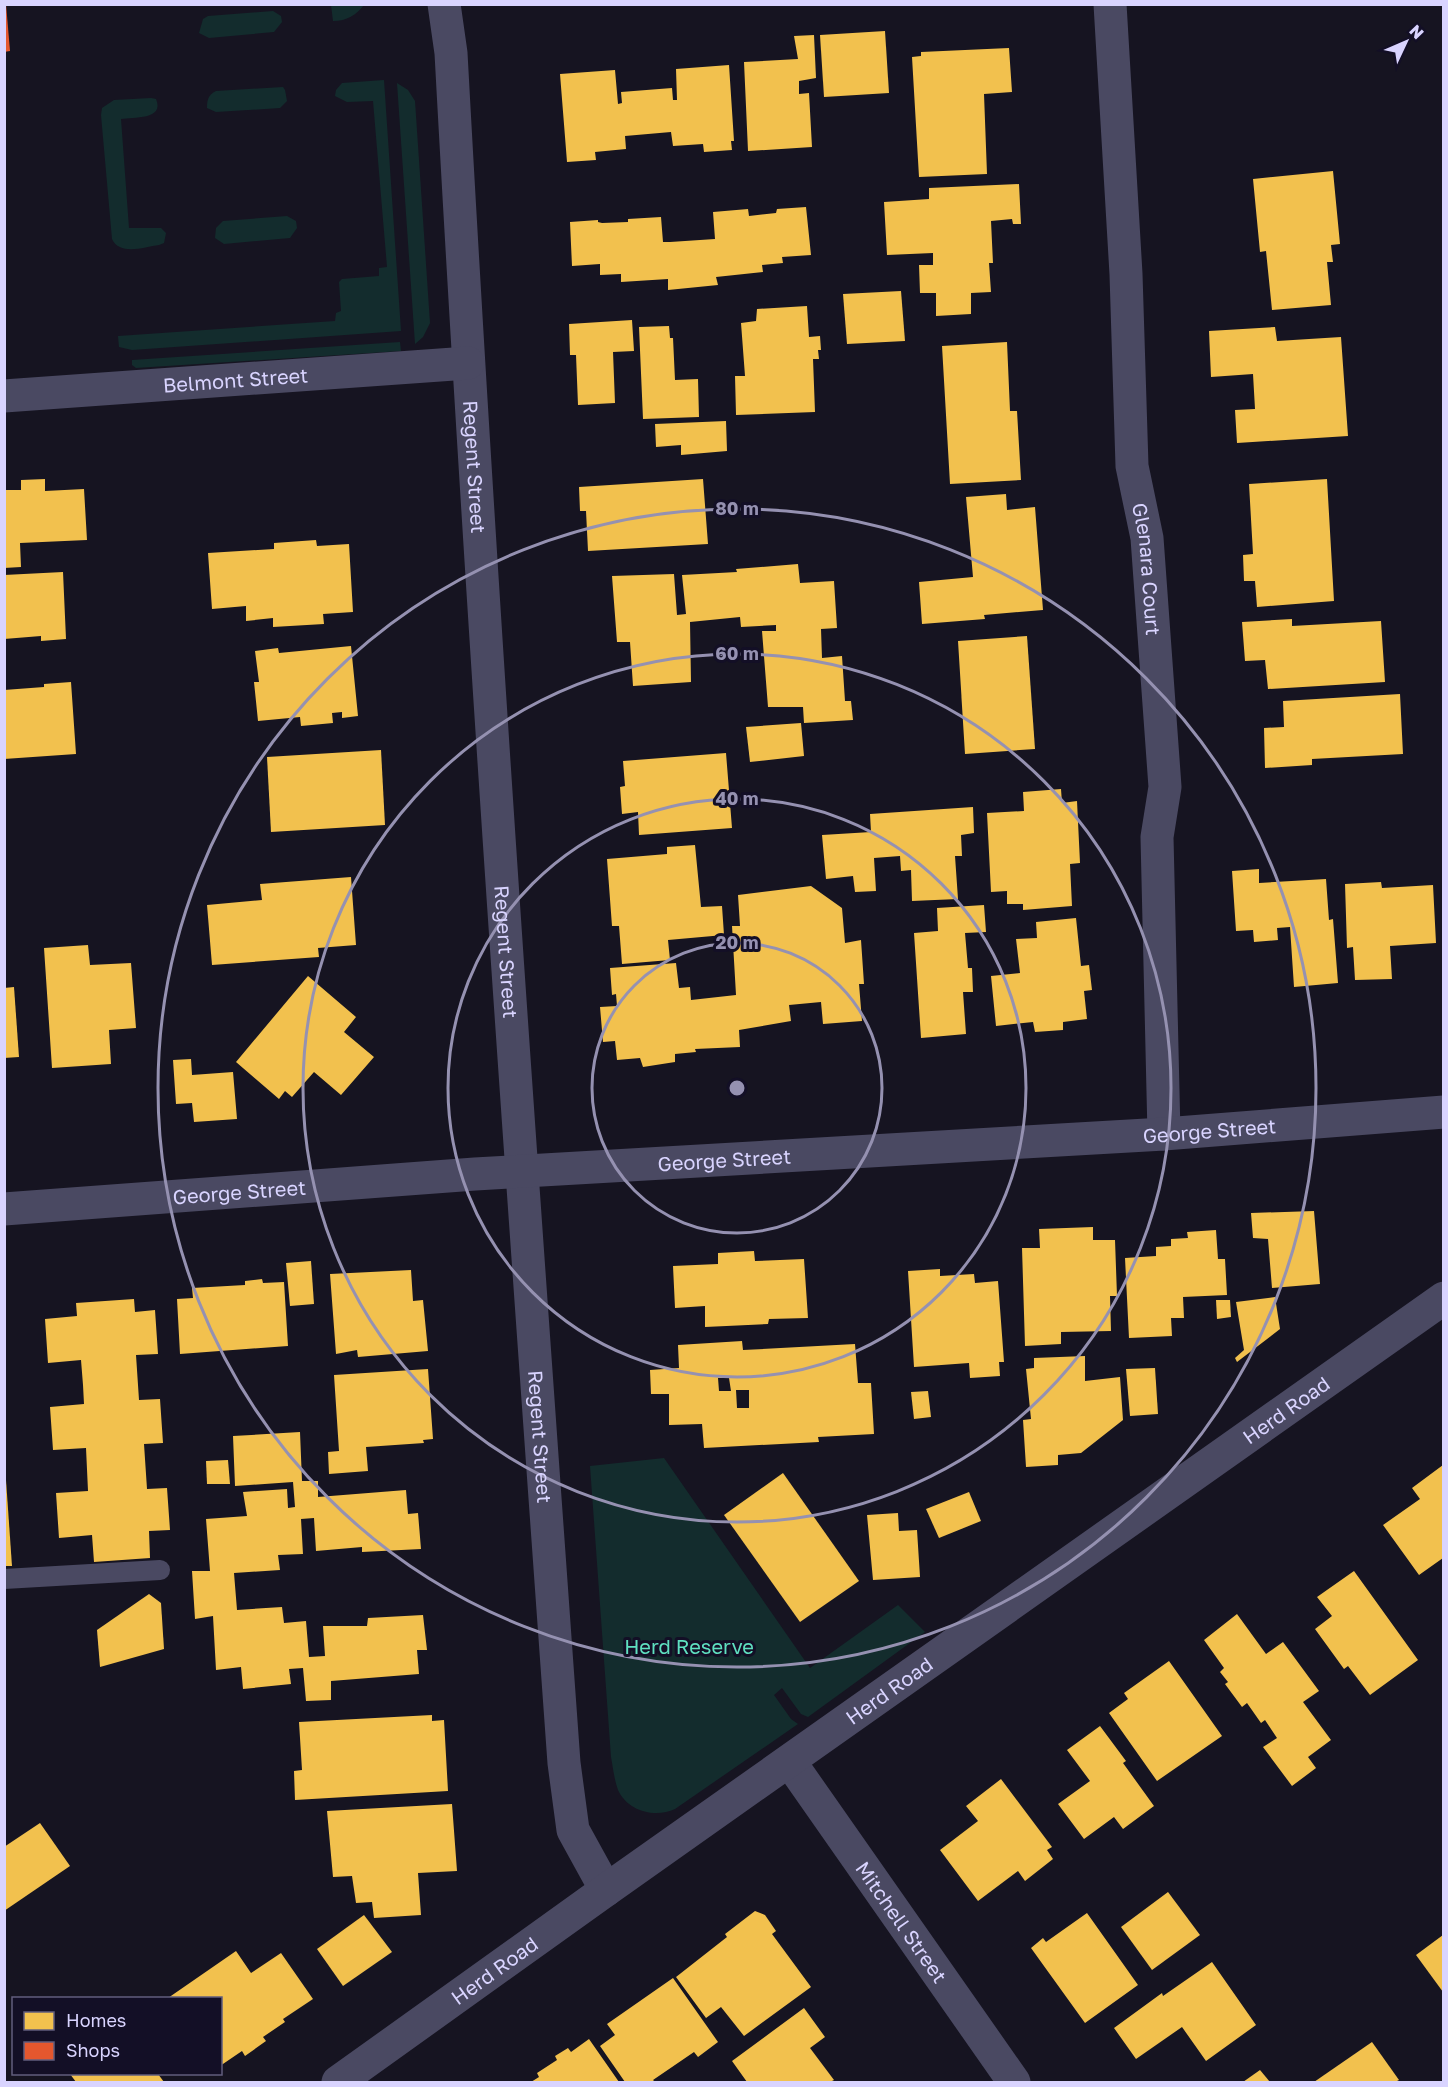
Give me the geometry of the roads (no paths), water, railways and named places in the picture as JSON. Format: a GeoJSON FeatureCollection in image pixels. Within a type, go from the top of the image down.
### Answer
{"type":"FeatureCollection","features":[{"type":"Feature","properties":{"kind":"street","name":"Regent Street"},"geometry":{"type":"LineString","coordinates":[[444,4],[451,53],[468,363],[521,1171],[564,1763],[573,1830],[606,1890]]}},
{"type":"Feature","properties":{"kind":"street","name":"Glenara Court"},"geometry":{"type":"LineString","coordinates":[[1110,4],[1126,274],[1132,466],[1147,538],[1165,787],[1157,837],[1164,1134]]}},
{"type":"Feature","properties":{"kind":"street","name":"Belmont Street"},"geometry":{"type":"LineString","coordinates":[[4,396],[468,363]]}},
{"type":"Feature","properties":{"kind":"street","name":"George Street"},"geometry":{"type":"LineString","coordinates":[[4,1209],[521,1171],[1164,1134],[1443,1112]]}},
{"type":"Feature","properties":{"kind":"street","name":"Herd Road"},"geometry":{"type":"LineString","coordinates":[[338,2082],[1443,1298]]}},
{"type":"Feature","properties":{"kind":"street","name":"Mitchell Street"},"geometry":{"type":"LineString","coordinates":[[790,1762],[1014,2082]]}},
{"type":"Feature","properties":{"kind":"lane"},"geometry":{"type":"LineString","coordinates":[[4,1579],[160,1570]]}},
{"type":"Feature","properties":{"kind":"park label","name":"Herd Reserve"},"geometry":{"type":"Point","coordinates":[689,1646]}}]}
